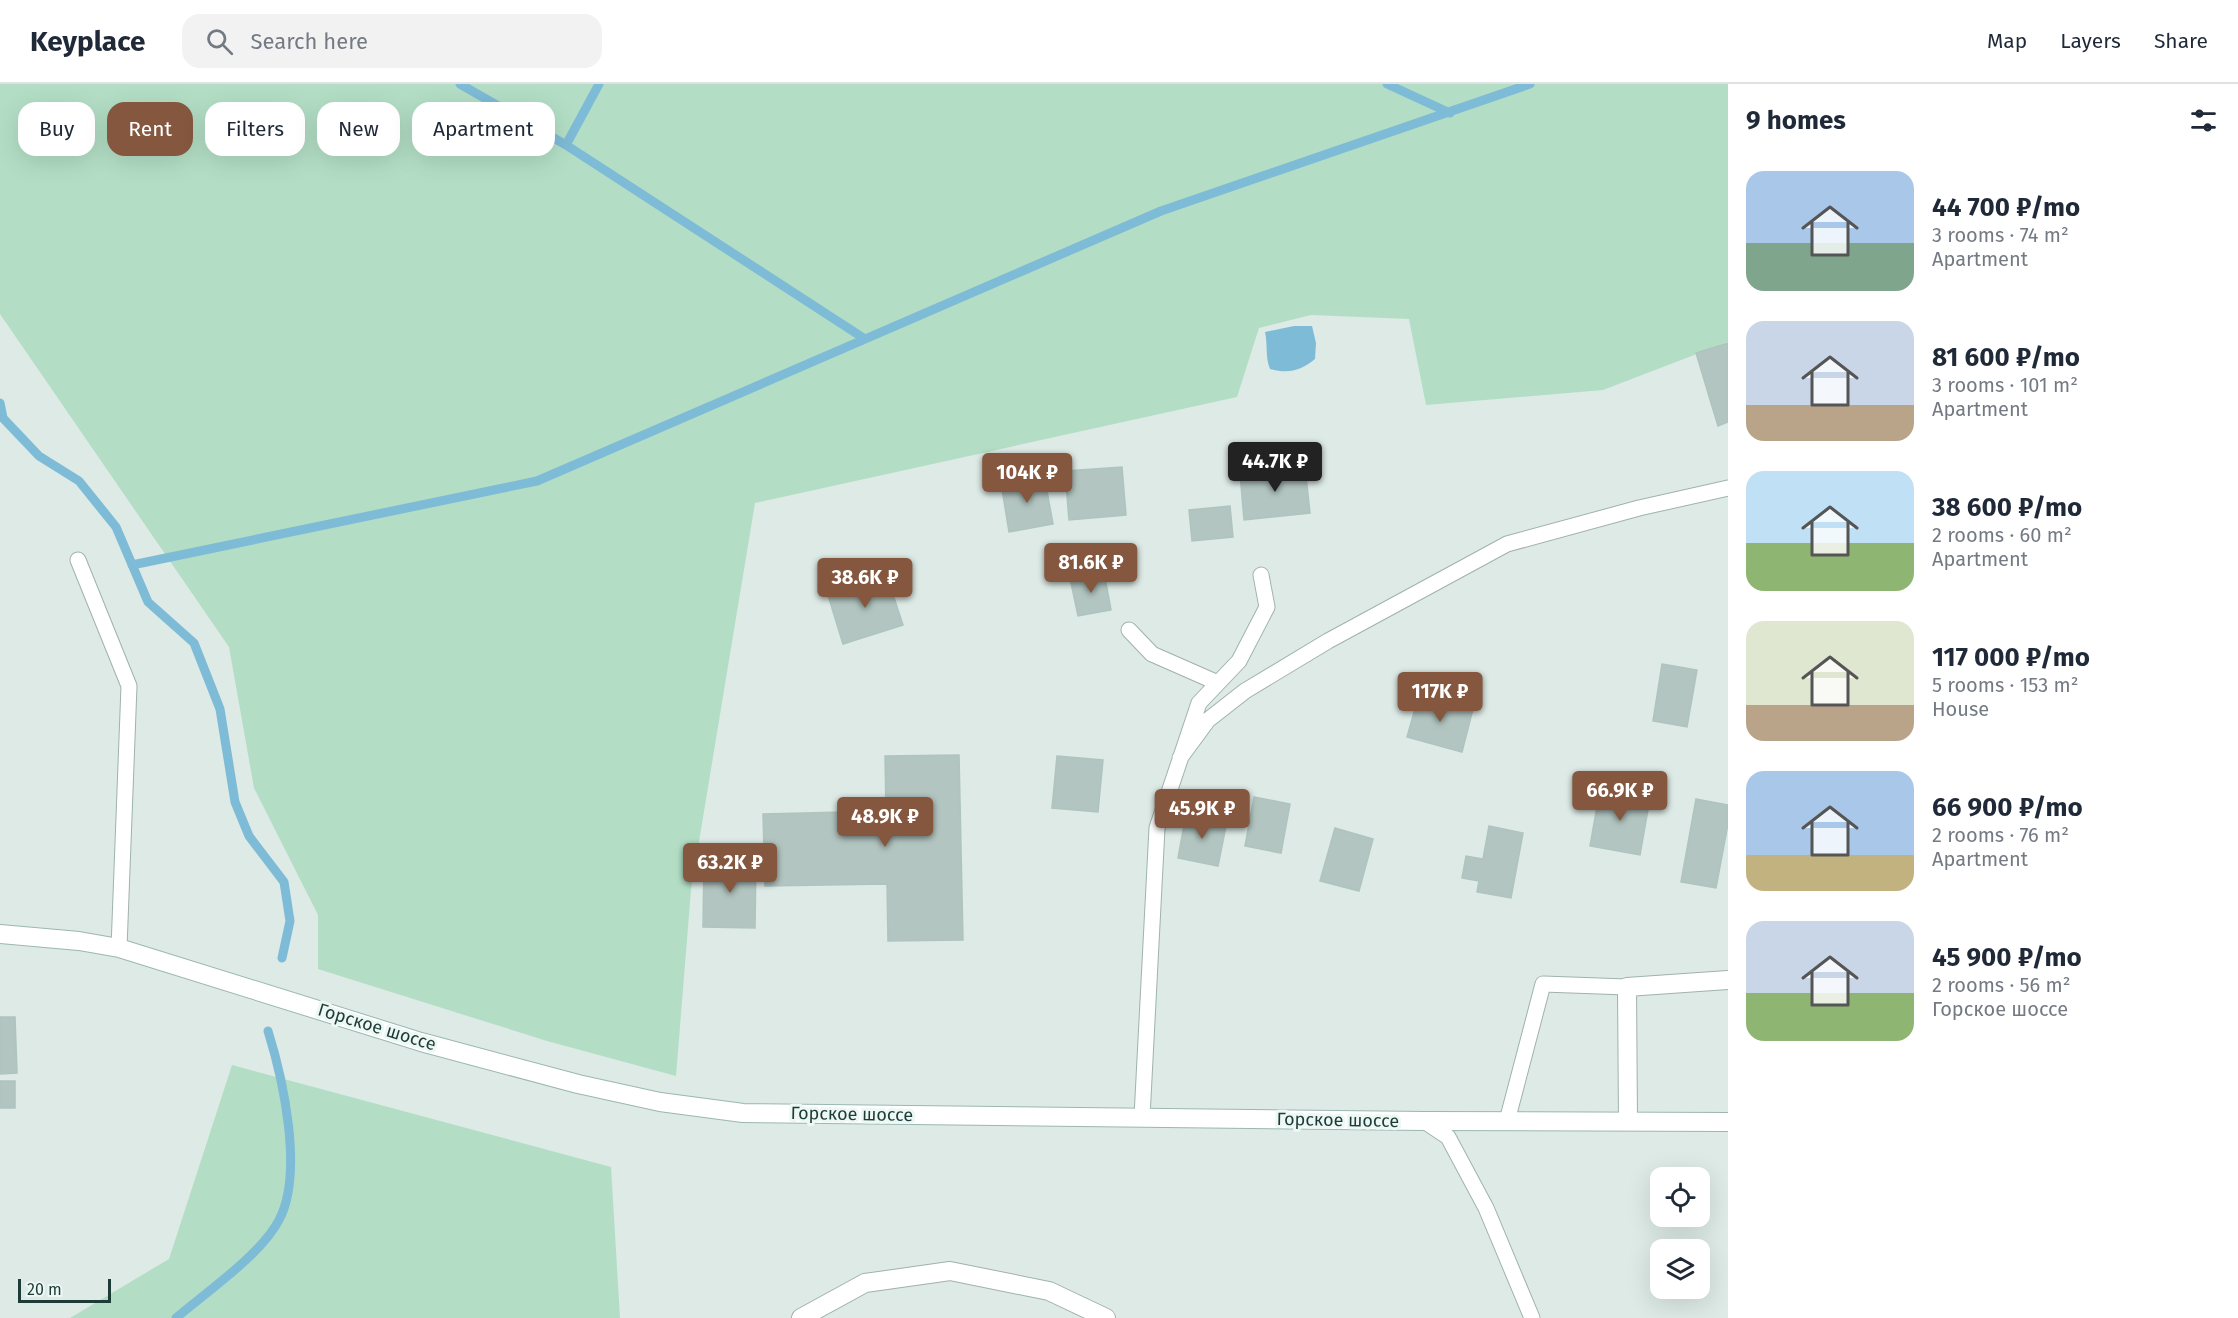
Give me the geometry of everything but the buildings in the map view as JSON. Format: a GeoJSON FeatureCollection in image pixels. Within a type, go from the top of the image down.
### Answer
{"type":"FeatureCollection","features":[{"type":"Feature","properties":{"kind":"main road","name":"Горское шоссе"},"geometry":{"type":"LineString","coordinates":[[0,934],[79,941],[119,948],[421,1041],[578,1084],[660,1102],[743,1113],[1728,1122]]}},
{"type":"Feature","properties":{"kind":"main road"},"geometry":{"type":"LineString","coordinates":[[1628,1120],[1627,987],[1728,980]]}},
{"type":"Feature","properties":{"kind":"main road"},"geometry":{"type":"LineString","coordinates":[[801,1318],[865,1283],[950,1271],[1049,1291],[1106,1318]]}},
{"type":"Feature","properties":{"kind":"lane"},"geometry":{"type":"LineString","coordinates":[[1180,758],[1208,720],[1245,691],[1328,641],[1507,543],[1639,508],[1728,488]]}},
{"type":"Feature","properties":{"kind":"lane"},"geometry":{"type":"LineString","coordinates":[[78,560],[129,686],[119,948]]}},
{"type":"Feature","properties":{"kind":"lane"},"geometry":{"type":"LineString","coordinates":[[1142,1117],[1157,828],[1199,703],[1239,661],[1267,608],[1261,575]]}},
{"type":"Feature","properties":{"kind":"lane"},"geometry":{"type":"LineString","coordinates":[[1129,630],[1152,654],[1218,683]]}},
{"type":"Feature","properties":{"kind":"lane"},"geometry":{"type":"LineString","coordinates":[[1507,1121],[1543,984],[1627,987]]}},
{"type":"Feature","properties":{"kind":"lane"},"geometry":{"type":"LineString","coordinates":[[1424,1121],[1448,1137],[1486,1208],[1532,1318]]}},
{"type":"Feature","properties":{"kind":"green space"},"geometry":{"type":"Polygon","coordinates":[[[0,84],[1728,84],[1728,342],[1603,390],[1426,405],[1409,319],[1311,315],[1259,328],[1237,397],[755,503],[691,890],[676,1076],[547,1041],[318,969],[318,915],[254,788],[229,647],[0,314],[0,84]]]}},
{"type":"Feature","properties":{"kind":"green space"},"geometry":{"type":"Polygon","coordinates":[[[232,1065],[611,1167],[620,1318],[70,1318],[169,1259],[232,1065]]]}},
{"type":"Feature","properties":{"kind":"water"},"geometry":{"type":"Polygon","coordinates":[[[1294,326],[1312,326],[1316,343],[1315,359],[1294,370],[1270,369],[1265,332],[1294,326]]]}},
{"type":"Feature","properties":{"kind":"waterway"},"geometry":{"type":"LineString","coordinates":[[460,84],[566,145],[865,339]]}},
{"type":"Feature","properties":{"kind":"waterway"},"geometry":{"type":"LineString","coordinates":[[566,145],[599,84]]}},
{"type":"Feature","properties":{"kind":"waterway"},"geometry":{"type":"LineString","coordinates":[[1387,84],[1450,113]]}},
{"type":"Feature","properties":{"kind":"waterway"},"geometry":{"type":"LineString","coordinates":[[132,565],[537,481],[1161,211],[1530,84]]}},
{"type":"Feature","properties":{"kind":"waterway"},"geometry":{"type":"LineString","coordinates":[[0,403],[3,418],[39,456],[79,481],[116,527],[148,602],[194,643],[220,709],[235,802],[249,836],[284,882],[290,921],[282,958]]}},
{"type":"Feature","properties":{"kind":"waterway"},"geometry":{"type":"LineString","coordinates":[[176,1318],[260,1246],[279,1220],[286,1200],[290,1177],[288,1126],[280,1074],[268,1031]]}}]}
